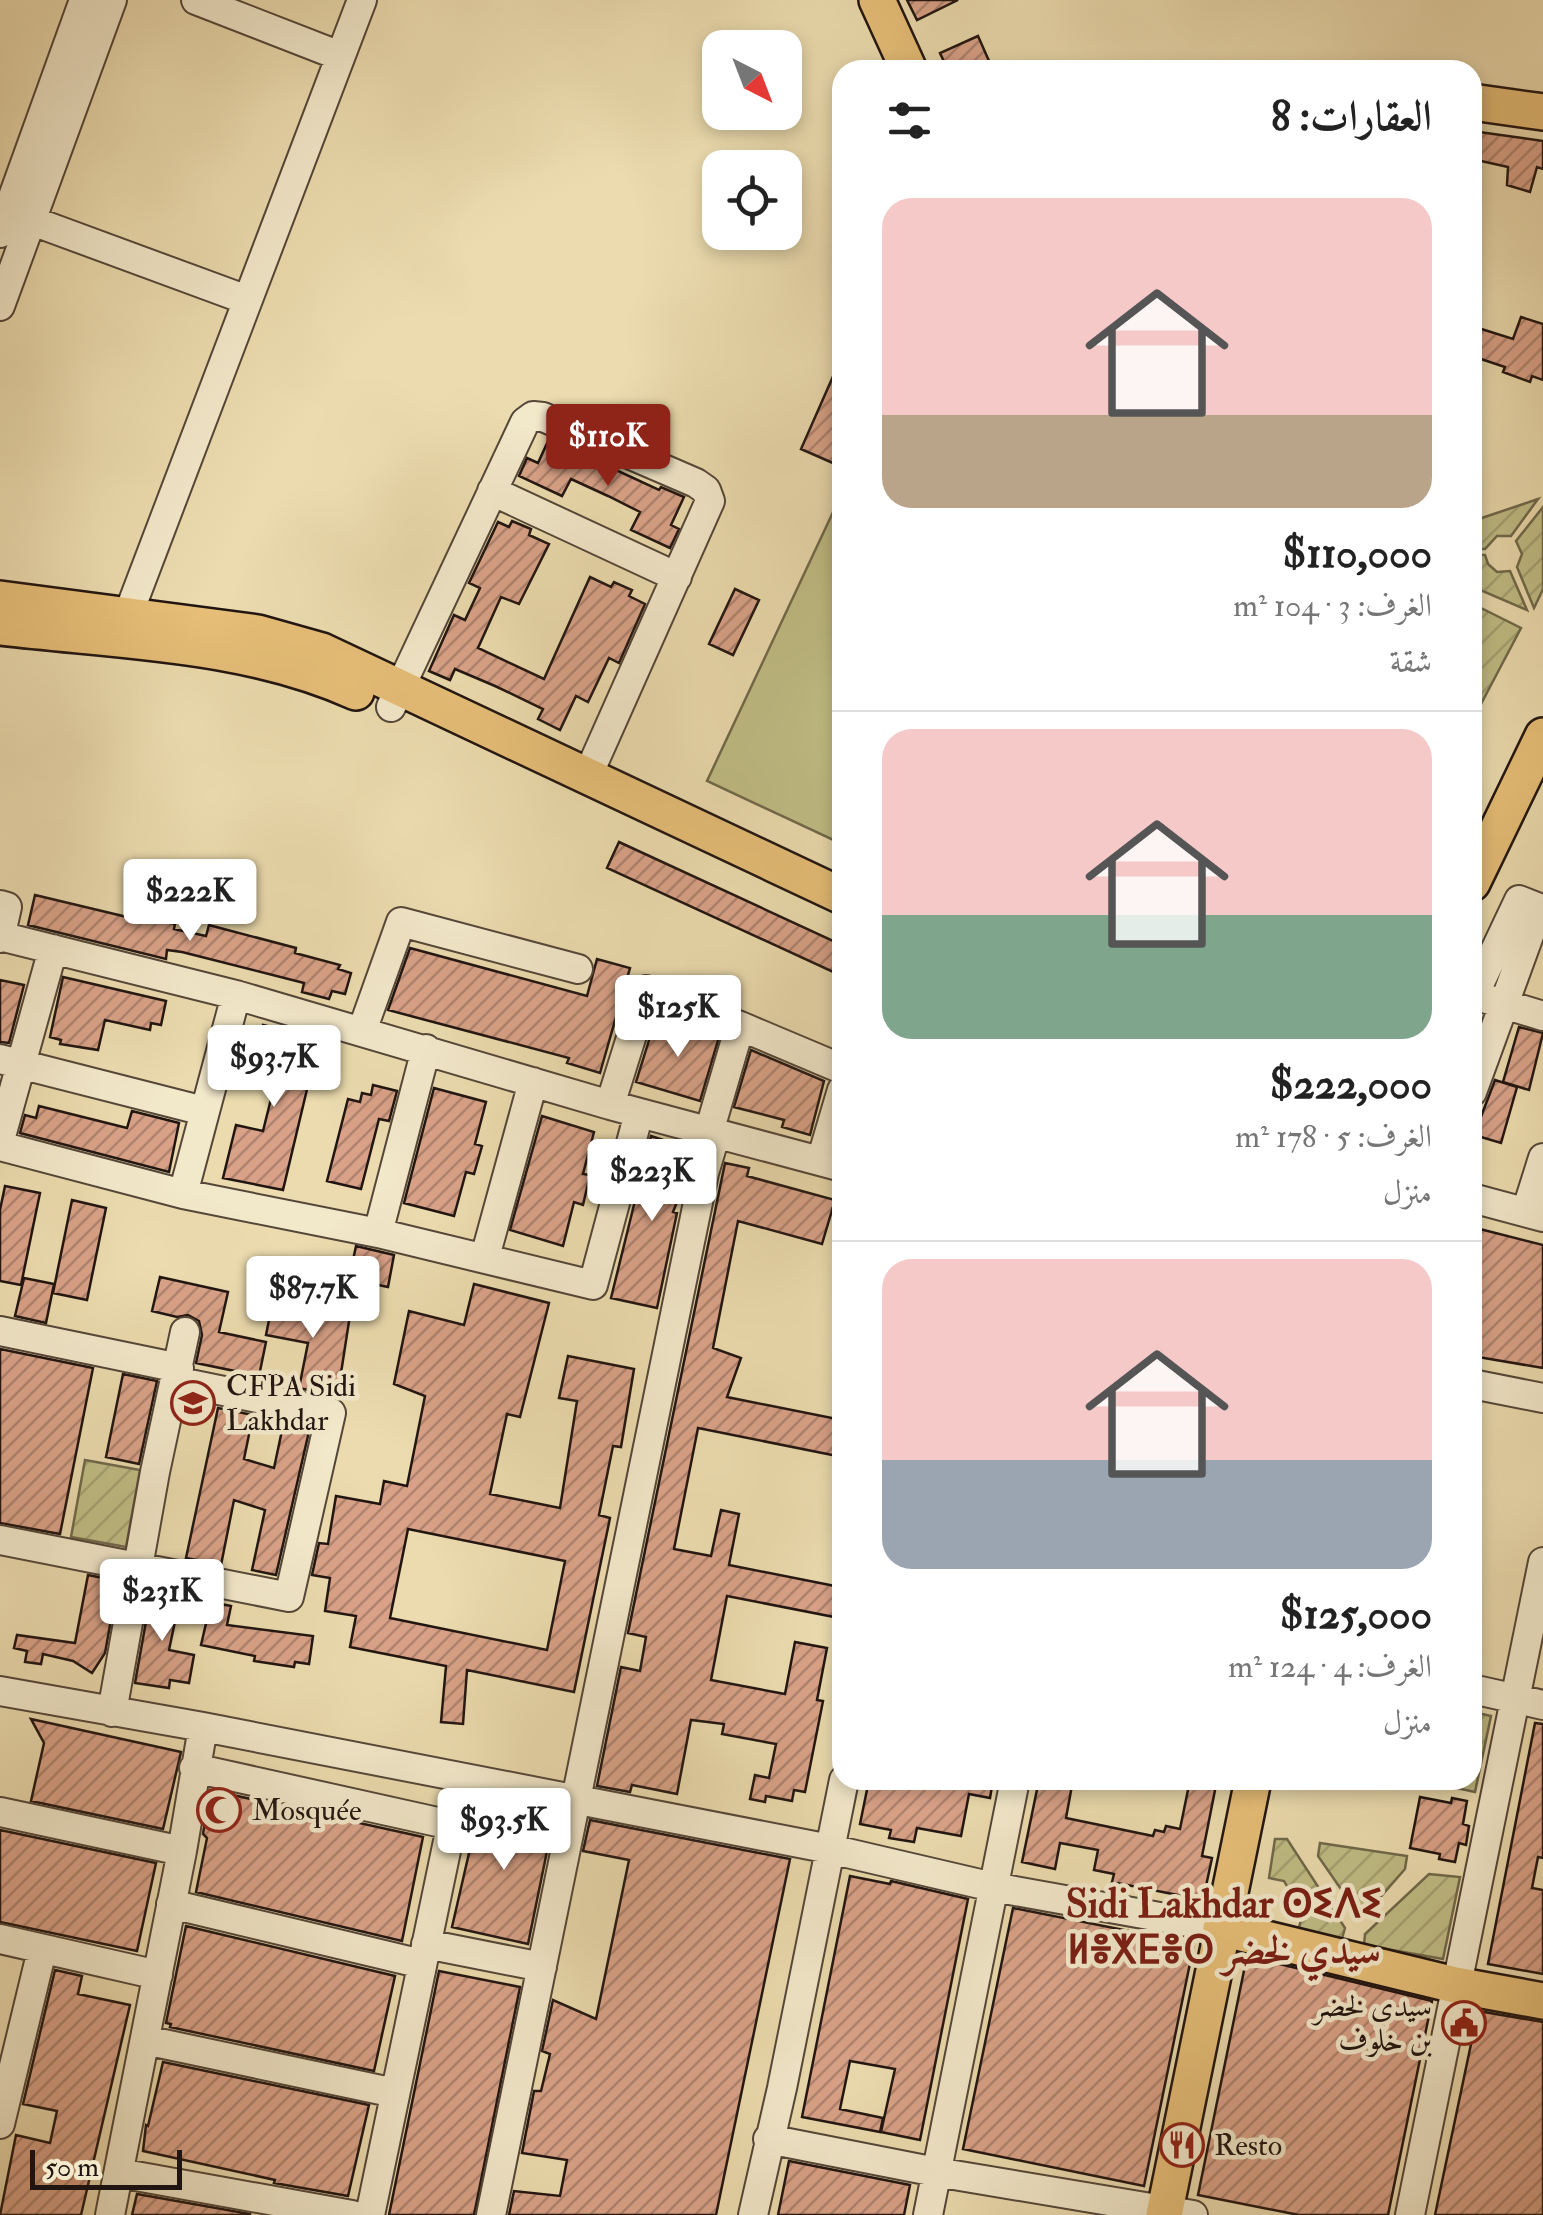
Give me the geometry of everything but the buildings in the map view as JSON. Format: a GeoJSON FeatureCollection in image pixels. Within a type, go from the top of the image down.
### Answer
{"type":"FeatureCollection","features":[{"type":"Feature","properties":{"kind":"main road"},"geometry":{"type":"LineString","coordinates":[[877,0],[904,60]]}},
{"type":"Feature","properties":{"kind":"main road"},"geometry":{"type":"LineString","coordinates":[[1482,103],[1543,112]]}},
{"type":"Feature","properties":{"kind":"main road"},"geometry":{"type":"LineString","coordinates":[[0,600],[280,637],[322,650],[395,696],[832,917]]}},
{"type":"Feature","properties":{"kind":"main road"},"geometry":{"type":"LineString","coordinates":[[0,627],[253,657],[395,696],[588,774],[832,891]]}},
{"type":"Feature","properties":{"kind":"main road"},"geometry":{"type":"LineString","coordinates":[[1482,863],[1539,752]]}},
{"type":"Feature","properties":{"kind":"main road"},"geometry":{"type":"LineString","coordinates":[[1174,2213],[1221,1928],[1251,1790]]}},
{"type":"Feature","properties":{"kind":"main road"},"geometry":{"type":"LineString","coordinates":[[1221,1928],[1455,1985],[1543,2001]]}},
{"type":"Feature","properties":{"kind":"street"},"geometry":{"type":"LineString","coordinates":[[0,306],[12,222],[84,0]]}},
{"type":"Feature","properties":{"kind":"street"},"geometry":{"type":"LineString","coordinates":[[12,222],[112,0]]}},
{"type":"Feature","properties":{"kind":"street"},"geometry":{"type":"LineString","coordinates":[[196,0],[340,56]]}},
{"type":"Feature","properties":{"kind":"street"},"geometry":{"type":"LineString","coordinates":[[128,615],[362,0]]}},
{"type":"Feature","properties":{"kind":"street"},"geometry":{"type":"LineString","coordinates":[[12,222],[247,300]]}},
{"type":"Feature","properties":{"kind":"street"},"geometry":{"type":"LineString","coordinates":[[395,696],[524,422],[538,416],[696,483],[706,490],[709,508],[588,774]]}},
{"type":"Feature","properties":{"kind":"street"},"geometry":{"type":"LineString","coordinates":[[492,492],[677,578]]}},
{"type":"Feature","properties":{"kind":"street"},"geometry":{"type":"LineString","coordinates":[[1482,978],[1518,900],[1539,908],[1482,1064]]}},
{"type":"Feature","properties":{"kind":"street"},"geometry":{"type":"LineString","coordinates":[[0,905],[7,907],[0,937],[236,995],[610,1105],[832,1164]]}},
{"type":"Feature","properties":{"kind":"street"},"geometry":{"type":"LineString","coordinates":[[362,1031],[401,922],[578,969]]}},
{"type":"Feature","properties":{"kind":"street"},"geometry":{"type":"LineString","coordinates":[[54,950],[11,1061],[0,1143],[183,1194],[378,1233],[593,1284],[639,1113]]}},
{"type":"Feature","properties":{"kind":"street"},"geometry":{"type":"LineString","coordinates":[[610,1105],[646,990],[832,1065]]}},
{"type":"Feature","properties":{"kind":"street"},"geometry":{"type":"LineString","coordinates":[[183,1194],[236,995]]}},
{"type":"Feature","properties":{"kind":"street"},"geometry":{"type":"LineString","coordinates":[[1482,999],[1543,1016]]}},
{"type":"Feature","properties":{"kind":"street"},"geometry":{"type":"LineString","coordinates":[[492,2215],[712,1133],[740,1026]]}},
{"type":"Feature","properties":{"kind":"street"},"geometry":{"type":"LineString","coordinates":[[378,1233],[426,1050]]}},
{"type":"Feature","properties":{"kind":"street"},"geometry":{"type":"LineString","coordinates":[[11,1061],[204,1110]]}},
{"type":"Feature","properties":{"kind":"street"},"geometry":{"type":"LineString","coordinates":[[486,1258],[533,1082]]}},
{"type":"Feature","properties":{"kind":"street"},"geometry":{"type":"LineString","coordinates":[[1482,1201],[1535,1214],[1543,1158]]}},
{"type":"Feature","properties":{"kind":"street"},"geometry":{"type":"LineString","coordinates":[[0,1331],[331,1413],[290,1597],[0,1540]]}},
{"type":"Feature","properties":{"kind":"street"},"geometry":{"type":"LineString","coordinates":[[112,1712],[184,1332]]}},
{"type":"Feature","properties":{"kind":"street"},"geometry":{"type":"LineString","coordinates":[[1482,1386],[1543,1398]]}},
{"type":"Feature","properties":{"kind":"street"},"geometry":{"type":"LineString","coordinates":[[1410,2215],[1543,1562]]}},
{"type":"Feature","properties":{"kind":"street"},"geometry":{"type":"LineString","coordinates":[[1482,1691],[1543,1705]]}},
{"type":"Feature","properties":{"kind":"street"},"geometry":{"type":"LineString","coordinates":[[0,1692],[203,1727],[830,1849],[994,1887],[1221,1928]]}},
{"type":"Feature","properties":{"kind":"street"},"geometry":{"type":"LineString","coordinates":[[110,2215],[203,1727]]}},
{"type":"Feature","properties":{"kind":"street"},"geometry":{"type":"LineString","coordinates":[[194,1768],[451,1824]]}},
{"type":"Feature","properties":{"kind":"street"},"geometry":{"type":"LineString","coordinates":[[370,2215],[461,1779]]}},
{"type":"Feature","properties":{"kind":"street"},"geometry":{"type":"LineString","coordinates":[[753,2215],[842,1790]]}},
{"type":"Feature","properties":{"kind":"street"},"geometry":{"type":"LineString","coordinates":[[928,2215],[1013,1790]]}},
{"type":"Feature","properties":{"kind":"street"},"geometry":{"type":"LineString","coordinates":[[0,1812],[182,1852]]}},
{"type":"Feature","properties":{"kind":"street"},"geometry":{"type":"LineString","coordinates":[[171,1904],[424,1954],[542,1967]]}},
{"type":"Feature","properties":{"kind":"street"},"geometry":{"type":"LineString","coordinates":[[0,1939],[158,1975]]}},
{"type":"Feature","properties":{"kind":"street"},"geometry":{"type":"LineString","coordinates":[[0,2124],[7,2065],[42,1950]]}},
{"type":"Feature","properties":{"kind":"street"},"geometry":{"type":"LineString","coordinates":[[145,2040],[395,2093]]}},
{"type":"Feature","properties":{"kind":"street"},"geometry":{"type":"LineString","coordinates":[[768,2139],[1174,2213]]}},
{"type":"Feature","properties":{"kind":"street"},"geometry":{"type":"LineString","coordinates":[[119,2174],[352,2215]]}},
{"type":"Feature","properties":{"kind":"shaded area"},"geometry":{"type":"Polygon","coordinates":[[[1538,499],[1511,536],[1497,536],[1485,549],[1482,518],[1538,499]]]}},
{"type":"Feature","properties":{"kind":"shaded area"},"geometry":{"type":"Polygon","coordinates":[[[1543,507],[1543,589],[1534,608],[1517,567],[1522,554],[1516,541],[1543,507]]]}},
{"type":"Feature","properties":{"kind":"shaded area"},"geometry":{"type":"Polygon","coordinates":[[[832,514],[832,839],[707,781],[832,514]]]}},
{"type":"Feature","properties":{"kind":"shaded area"},"geometry":{"type":"Polygon","coordinates":[[[1482,555],[1497,572],[1510,571],[1527,610],[1482,591],[1482,555]]]}},
{"type":"Feature","properties":{"kind":"shaded area"},"geometry":{"type":"Polygon","coordinates":[[[1482,608],[1521,628],[1482,702],[1482,608]]]}},
{"type":"Feature","properties":{"kind":"shaded area"},"geometry":{"type":"Polygon","coordinates":[[[85,1460],[140,1470],[126,1547],[71,1537],[85,1460]]]}},
{"type":"Feature","properties":{"kind":"shaded area"},"geometry":{"type":"Polygon","coordinates":[[[1482,1714],[1491,1716],[1482,1759],[1482,1714]]]}},
{"type":"Feature","properties":{"kind":"shaded area"},"geometry":{"type":"Polygon","coordinates":[[[1275,1839],[1287,1839],[1345,1928],[1341,1942],[1298,1931],[1303,1912],[1284,1881],[1269,1878],[1275,1839]]]}},
{"type":"Feature","properties":{"kind":"shaded area"},"geometry":{"type":"Polygon","coordinates":[[[1320,1843],[1407,1856],[1405,1869],[1371,1908],[1352,1905],[1318,1856],[1320,1843]]]}},
{"type":"Feature","properties":{"kind":"shaded area"},"geometry":{"type":"Polygon","coordinates":[[[1429,1874],[1460,1877],[1443,1959],[1364,1945],[1365,1934],[1429,1874]]]}},
{"type":"Feature","properties":{"kind":"place","name":"CFPA Sidi Lakhdar"},"geometry":{"type":"Point","coordinates":[193,1403]}},
{"type":"Feature","properties":{"kind":"place","name":"Mosquée"},"geometry":{"type":"Point","coordinates":[219,1810]}},
{"type":"Feature","properties":{"kind":"place","name":"سيدي لخضر بن خلوف"},"geometry":{"type":"Point","coordinates":[1464,2023]}},
{"type":"Feature","properties":{"kind":"place","name":"Resto"},"geometry":{"type":"Point","coordinates":[1182,2145]}},
{"type":"Feature","properties":{"kind":"district","name":"Sidi Lakhdar ⵙⵉⴷⵉ ⵍⴻⵅⴹⴻⵔ سيدي لخضر"},"geometry":{"type":"Point","coordinates":[1224,1927]}}]}
